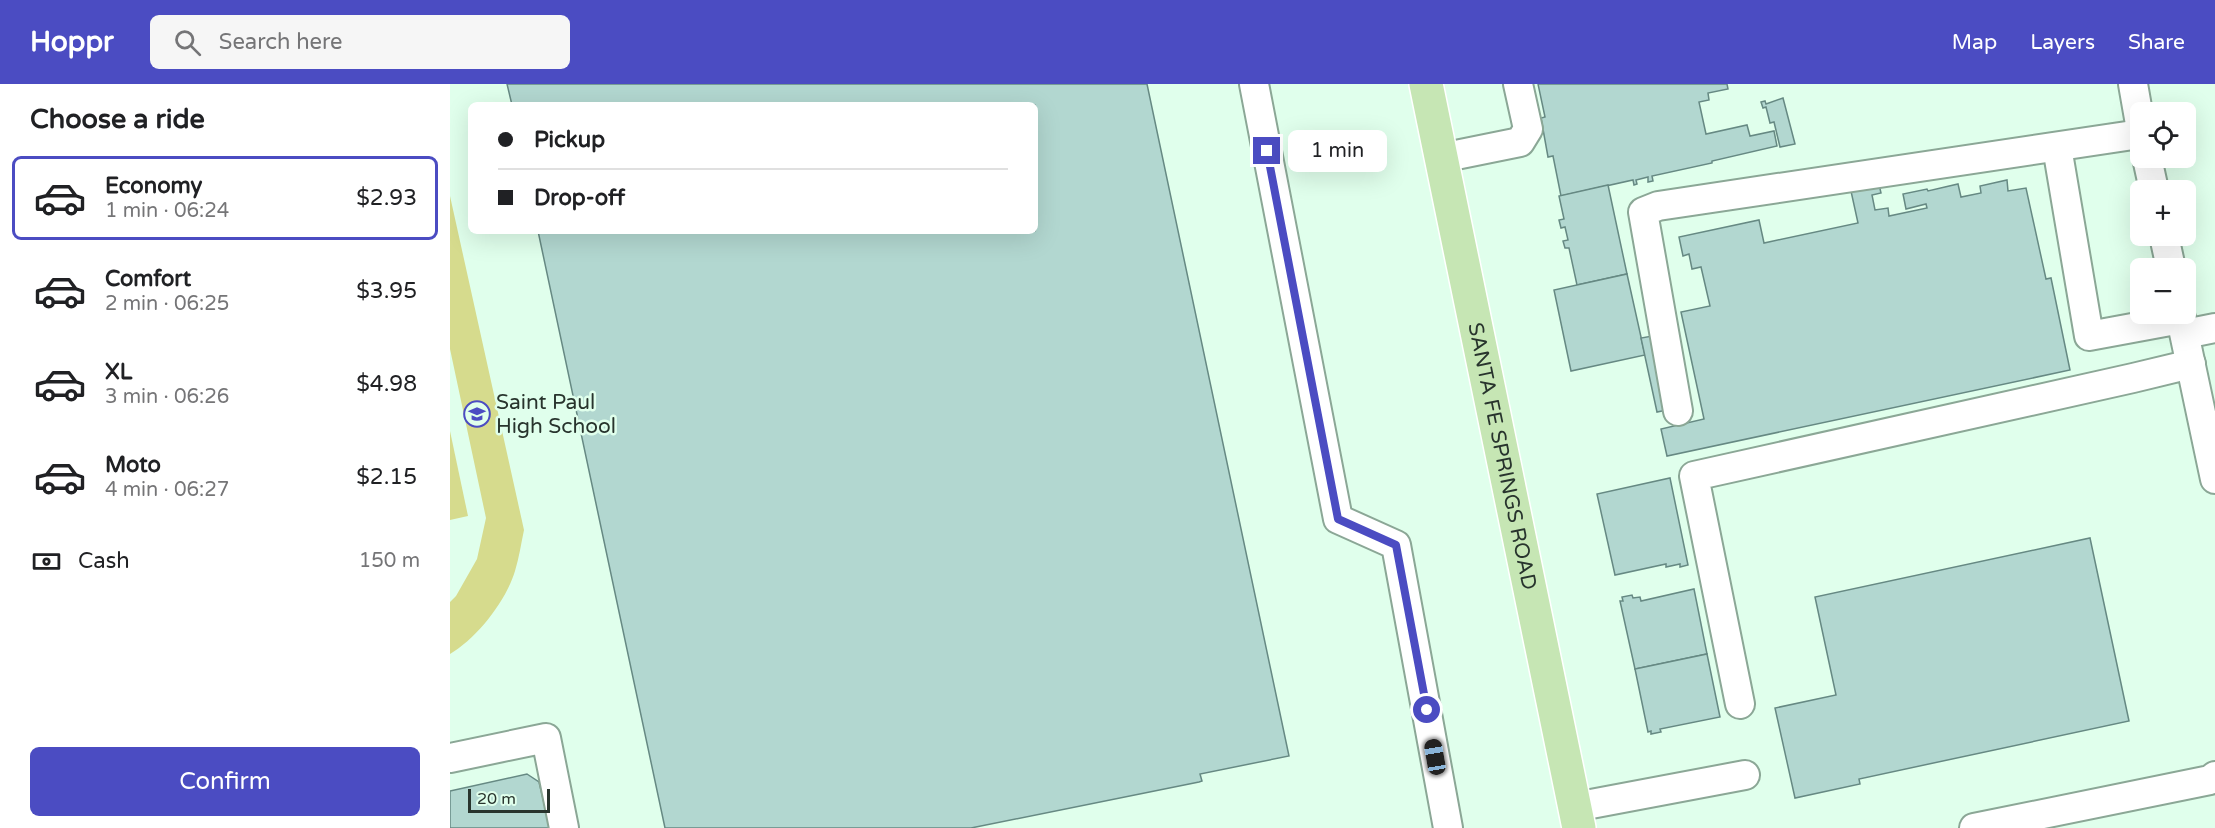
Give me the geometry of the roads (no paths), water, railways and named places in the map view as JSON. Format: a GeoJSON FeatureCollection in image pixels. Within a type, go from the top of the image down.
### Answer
{"type":"FeatureCollection","features":[{"type":"Feature","properties":{"kind":"main road","name":"SANTA FE SPRINGS ROAD"},"geometry":{"type":"LineString","coordinates":[[1426,84],[1577,818]]}},
{"type":"Feature","properties":{"kind":"street"},"geometry":{"type":"LineString","coordinates":[[1254,84],[1338,519],[1396,545],[1448,828]]}},
{"type":"Feature","properties":{"kind":"street"},"geometry":{"type":"LineString","coordinates":[[1441,159],[1520,142],[1528,129],[1518,84]]}},
{"type":"Feature","properties":{"kind":"street"},"geometry":{"type":"LineString","coordinates":[[2133,84],[2136,102]]}},
{"type":"Feature","properties":{"kind":"street"},"geometry":{"type":"LineString","coordinates":[[1678,411],[1643,212],[1658,207],[2130,136]]}},
{"type":"Feature","properties":{"kind":"street"},"geometry":{"type":"LineString","coordinates":[[2057,147],[2089,336],[2169,324]]}},
{"type":"Feature","properties":{"kind":"street"},"geometry":{"type":"LineString","coordinates":[[2182,324],[2212,451],[2215,479]]}},
{"type":"Feature","properties":{"kind":"street"},"geometry":{"type":"LineString","coordinates":[[2193,324],[2215,328]]}},
{"type":"Feature","properties":{"kind":"street"},"geometry":{"type":"LineString","coordinates":[[1740,704],[1694,476],[2191,364]]}},
{"type":"Feature","properties":{"kind":"street"},"geometry":{"type":"LineString","coordinates":[[450,758],[546,738],[564,828]]}},
{"type":"Feature","properties":{"kind":"street"},"geometry":{"type":"LineString","coordinates":[[1577,818],[1745,775]]}},
{"type":"Feature","properties":{"kind":"street"},"geometry":{"type":"LineString","coordinates":[[1974,828],[2020,823],[2210,780],[2215,776]]}},
{"type":"Feature","properties":{"kind":"place","name":"Saint Paul High School"},"geometry":{"type":"Point","coordinates":[477,414]}}]}
